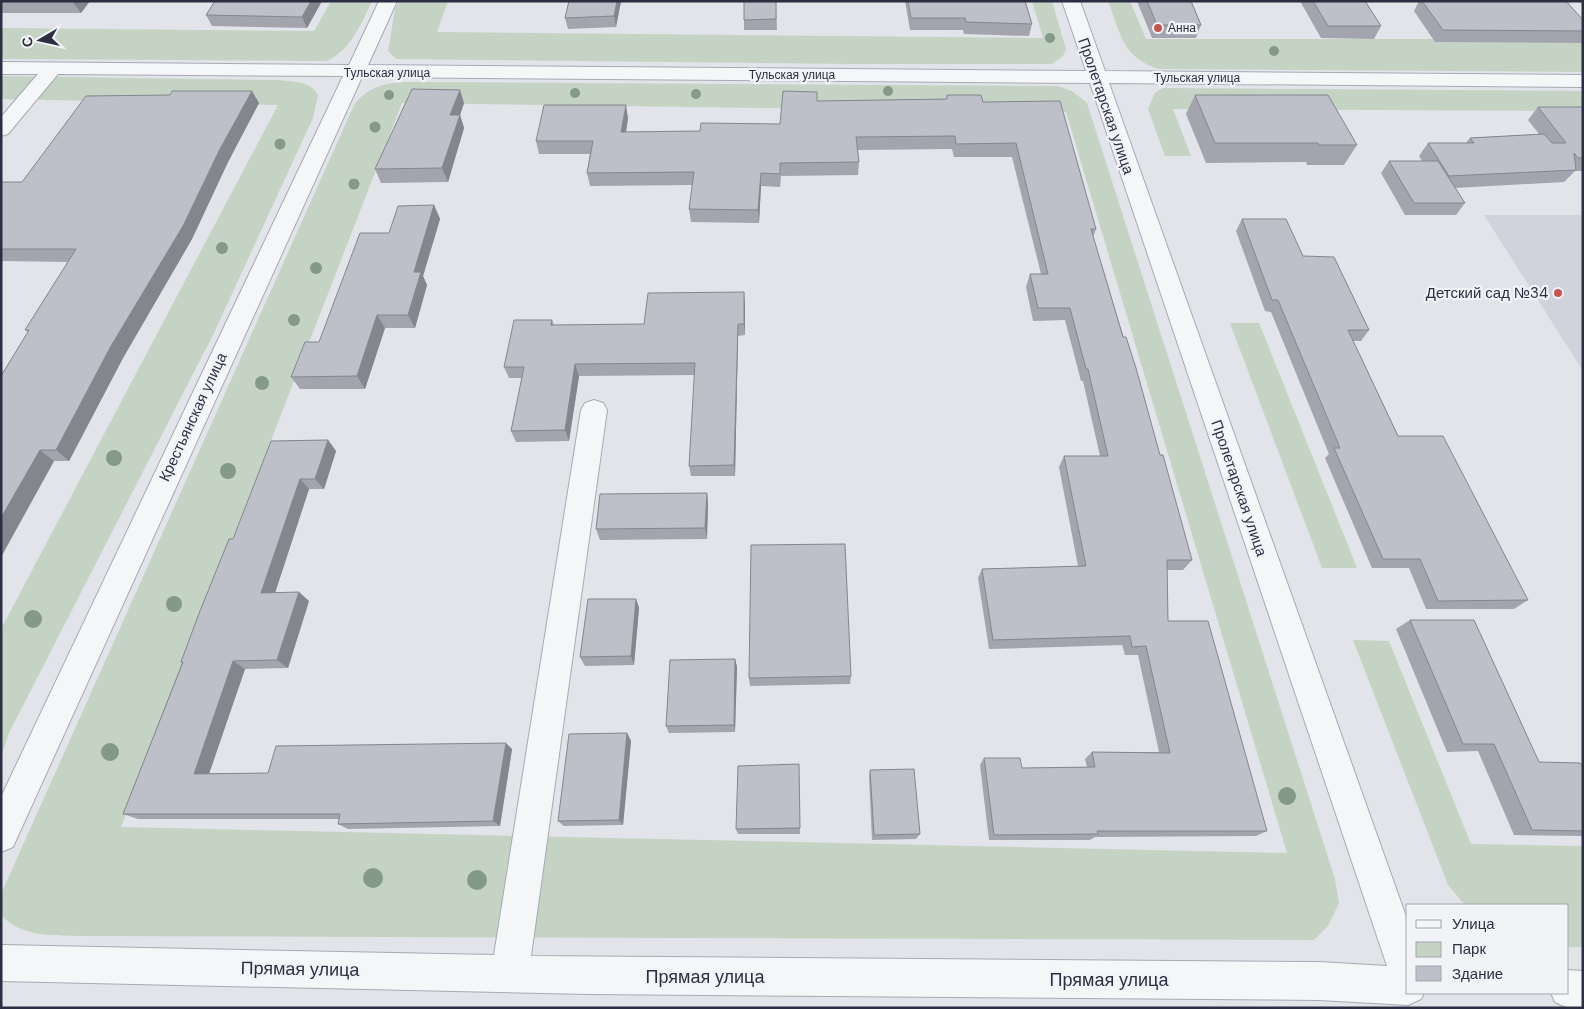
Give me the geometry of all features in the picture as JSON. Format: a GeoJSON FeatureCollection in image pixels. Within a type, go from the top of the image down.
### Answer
{"type":"FeatureCollection","features":[{"type":"Feature","properties":{"kind":"street","name":"Крестьянская улица"},"geometry":{"type":"LineString","coordinates":[[1,835],[388,1]]}},
{"type":"Feature","properties":{"kind":"street","name":"Пролетарская улица"},"geometry":{"type":"LineString","coordinates":[[1071,1],[1406,969]]}},
{"type":"Feature","properties":{"kind":"street","name":"Тульская улица"},"geometry":{"type":"LineString","coordinates":[[1,68],[1583,81]]}},
{"type":"Feature","properties":{"kind":"street"},"geometry":{"type":"LineString","coordinates":[[1,130],[52,69]]}},
{"type":"Feature","properties":{"kind":"street"},"geometry":{"type":"LineString","coordinates":[[510,973],[594,410]]}},
{"type":"Feature","properties":{"kind":"street","name":"Прямая улица"},"geometry":{"type":"LineString","coordinates":[[1,963],[596,976],[1319,981],[1406,986]]}},
{"type":"Feature","properties":{"kind":"street"},"geometry":{"type":"LineString","coordinates":[[1569,990],[1583,990]]}},
{"type":"Feature","properties":{"kind":"street"},"geometry":{"type":"LineString","coordinates":[[1414,994],[1419,1008]]}},
{"type":"Feature","properties":{"kind":"shaded area","name":"Детский сад №34"},"geometry":{"type":"Polygon","coordinates":[[[1484,215],[1583,215],[1583,371],[1484,215]]]}},
{"type":"Feature","properties":{"kind":"green space"},"geometry":{"type":"Polygon","coordinates":[[[331,1],[372,1],[349,43],[343,50],[327,61],[1,59],[1,28],[314,31],[331,1]]]}},
{"type":"Feature","properties":{"kind":"green space"},"geometry":{"type":"Polygon","coordinates":[[[399,1],[448,1],[437,32],[1043,38],[1032,1],[1052,1],[1066,49],[1063,56],[1052,64],[852,64],[396,59],[388,51],[395,9],[399,1]]]}},
{"type":"Feature","properties":{"kind":"green space"},"geometry":{"type":"Polygon","coordinates":[[[1108,1],[1130,1],[1146,39],[1583,39],[1583,72],[1158,69],[1136,58],[1129,50],[1120,34],[1108,1]]]}},
{"type":"Feature","properties":{"kind":"green space"},"geometry":{"type":"Polygon","coordinates":[[[1,76],[277,80],[305,84],[315,90],[318,95],[313,118],[213,335],[9,733],[1,757],[1,629],[278,105],[1,99],[1,76]]]}},
{"type":"Feature","properties":{"kind":"green space"},"geometry":{"type":"Polygon","coordinates":[[[403,82],[1058,86],[1072,91],[1087,103],[1335,879],[1339,903],[1328,926],[1314,940],[78,936],[47,935],[27,931],[9,922],[1,915],[1,894],[354,105],[372,89],[387,84],[403,82]],[[402,103],[121,827],[1287,853],[1066,112],[402,103]]]}},
{"type":"Feature","properties":{"kind":"green space"},"geometry":{"type":"Polygon","coordinates":[[[1163,88],[1583,91],[1583,111],[1173,109],[1191,156],[1165,156],[1148,109],[1155,93],[1163,88]]]}},
{"type":"Feature","properties":{"kind":"green space"},"geometry":{"type":"Polygon","coordinates":[[[1230,323],[1259,323],[1357,568],[1322,568],[1230,323]]]}},
{"type":"Feature","properties":{"kind":"green space"},"geometry":{"type":"Polygon","coordinates":[[[1353,640],[1389,641],[1471,844],[1583,846],[1583,947],[1569,947],[1569,904],[1464,904],[1448,885],[1353,640]]]}},
{"type":"Feature","properties":{"kind":"building"},"geometry":{"type":"Polygon","coordinates":[[[215,1],[311,1],[302,17],[206,15],[215,1]]]}},
{"type":"Feature","properties":{"kind":"building"},"geometry":{"type":"Polygon","coordinates":[[[569,1],[617,1],[614,16],[565,18],[569,1]]]}},
{"type":"Feature","properties":{"kind":"building"},"geometry":{"type":"Polygon","coordinates":[[[744,1],[776,1],[776,19],[744,20],[744,1]]]}},
{"type":"Feature","properties":{"kind":"building"},"geometry":{"type":"Polygon","coordinates":[[[908,1],[1025,1],[1032,24],[966,22],[965,18],[911,18],[908,1]]]}},
{"type":"Feature","properties":{"kind":"building"},"geometry":{"type":"Polygon","coordinates":[[[1147,1],[1191,1],[1201,25],[1157,25],[1147,1]]]}},
{"type":"Feature","properties":{"kind":"building"},"geometry":{"type":"Polygon","coordinates":[[[1313,1],[1365,1],[1381,26],[1328,26],[1313,1]]]}},
{"type":"Feature","properties":{"kind":"building"},"geometry":{"type":"Polygon","coordinates":[[[1422,1],[1566,1],[1583,20],[1583,31],[1443,30],[1422,1]]]}},
{"type":"Feature","properties":{"kind":"building"},"geometry":{"type":"Polygon","coordinates":[[[412,89],[460,90],[450,115],[460,115],[442,168],[375,169],[412,89]]]}},
{"type":"Feature","properties":{"kind":"building"},"geometry":{"type":"Polygon","coordinates":[[[172,91],[252,91],[220,149],[183,226],[111,346],[56,450],[40,450],[1,518],[1,376],[29,330],[25,330],[76,249],[1,249],[1,182],[22,182],[86,96],[170,95],[172,91]]]}},
{"type":"Feature","properties":{"kind":"building"},"geometry":{"type":"Polygon","coordinates":[[[783,91],[817,92],[817,101],[947,99],[947,95],[981,95],[983,102],[1060,101],[1096,229],[1091,229],[1123,337],[1126,337],[1136,368],[1160,455],[1163,455],[1192,560],[1167,560],[1168,621],[1208,621],[1267,831],[1097,831],[1098,834],[994,835],[984,758],[1020,758],[1022,768],[1095,767],[1092,752],[1170,753],[1146,646],[1132,647],[1130,636],[993,640],[982,569],[1086,566],[1064,456],[1108,456],[1088,369],[1086,369],[1070,308],[1038,308],[1030,274],[1048,274],[1016,143],[956,144],[955,136],[856,137],[859,162],[780,163],[780,174],[761,173],[758,210],[689,209],[694,172],[587,173],[593,141],[536,141],[544,105],[626,105],[621,132],[700,131],[701,123],[780,124],[783,91]]]}},
{"type":"Feature","properties":{"kind":"building"},"geometry":{"type":"Polygon","coordinates":[[[1195,95],[1328,95],[1357,145],[1215,143],[1195,95]]]}},
{"type":"Feature","properties":{"kind":"building"},"geometry":{"type":"Polygon","coordinates":[[[1538,107],[1583,107],[1583,158],[1578,158],[1574,153],[1576,170],[1449,176],[1428,143],[1474,143],[1470,138],[1544,134],[1552,143],[1566,143],[1538,107]]]}},
{"type":"Feature","properties":{"kind":"building"},"geometry":{"type":"Polygon","coordinates":[[[1389,161],[1438,161],[1465,203],[1414,203],[1389,161]]]}},
{"type":"Feature","properties":{"kind":"building"},"geometry":{"type":"Polygon","coordinates":[[[434,205],[414,272],[421,272],[408,315],[377,315],[357,376],[291,377],[305,342],[319,342],[360,233],[389,233],[398,206],[434,205]]]}},
{"type":"Feature","properties":{"kind":"building"},"geometry":{"type":"Polygon","coordinates":[[[1242,219],[1286,219],[1303,256],[1334,257],[1369,330],[1348,330],[1398,436],[1443,436],[1528,600],[1438,601],[1420,559],[1383,559],[1334,448],[1340,448],[1278,300],[1272,300],[1242,219]]]}},
{"type":"Feature","properties":{"kind":"building"},"geometry":{"type":"Polygon","coordinates":[[[744,292],[744,324],[738,324],[734,465],[689,466],[695,363],[575,364],[565,430],[511,431],[524,367],[504,367],[514,320],[552,320],[551,325],[644,324],[648,293],[744,292]]]}},
{"type":"Feature","properties":{"kind":"building"},"geometry":{"type":"Polygon","coordinates":[[[328,440],[315,479],[300,479],[261,593],[299,592],[277,660],[233,661],[194,774],[268,773],[276,746],[506,743],[493,821],[338,824],[340,814],[123,814],[183,662],[181,662],[198,616],[229,539],[233,539],[271,441],[328,440]]]}},
{"type":"Feature","properties":{"kind":"building"},"geometry":{"type":"Polygon","coordinates":[[[707,493],[705,528],[596,529],[600,494],[707,493]]]}},
{"type":"Feature","properties":{"kind":"building"},"geometry":{"type":"Polygon","coordinates":[[[845,544],[851,676],[749,678],[751,545],[845,544]]]}},
{"type":"Feature","properties":{"kind":"building"},"geometry":{"type":"Polygon","coordinates":[[[588,599],[636,599],[631,656],[580,657],[588,599]]]}},
{"type":"Feature","properties":{"kind":"building"},"geometry":{"type":"Polygon","coordinates":[[[1410,620],[1474,620],[1539,762],[1580,763],[1583,767],[1583,831],[1532,830],[1494,744],[1463,744],[1410,620]]]}},
{"type":"Feature","properties":{"kind":"building"},"geometry":{"type":"Polygon","coordinates":[[[735,659],[734,725],[666,726],[670,660],[735,659]]]}},
{"type":"Feature","properties":{"kind":"building"},"geometry":{"type":"Polygon","coordinates":[[[627,733],[619,820],[558,821],[569,734],[627,733]]]}},
{"type":"Feature","properties":{"kind":"building"},"geometry":{"type":"Polygon","coordinates":[[[799,764],[800,828],[736,829],[738,766],[799,764]]]}},
{"type":"Feature","properties":{"kind":"building"},"geometry":{"type":"Polygon","coordinates":[[[914,769],[920,834],[874,835],[870,770],[914,769]]]}},
{"type":"Feature","properties":{"kind":"place","name":"Анна"},"geometry":{"type":"Point","coordinates":[1158,28]}},
{"type":"Feature","properties":{"kind":"place","name":"Детский сад №34"},"geometry":{"type":"Point","coordinates":[1558,293]}}]}
